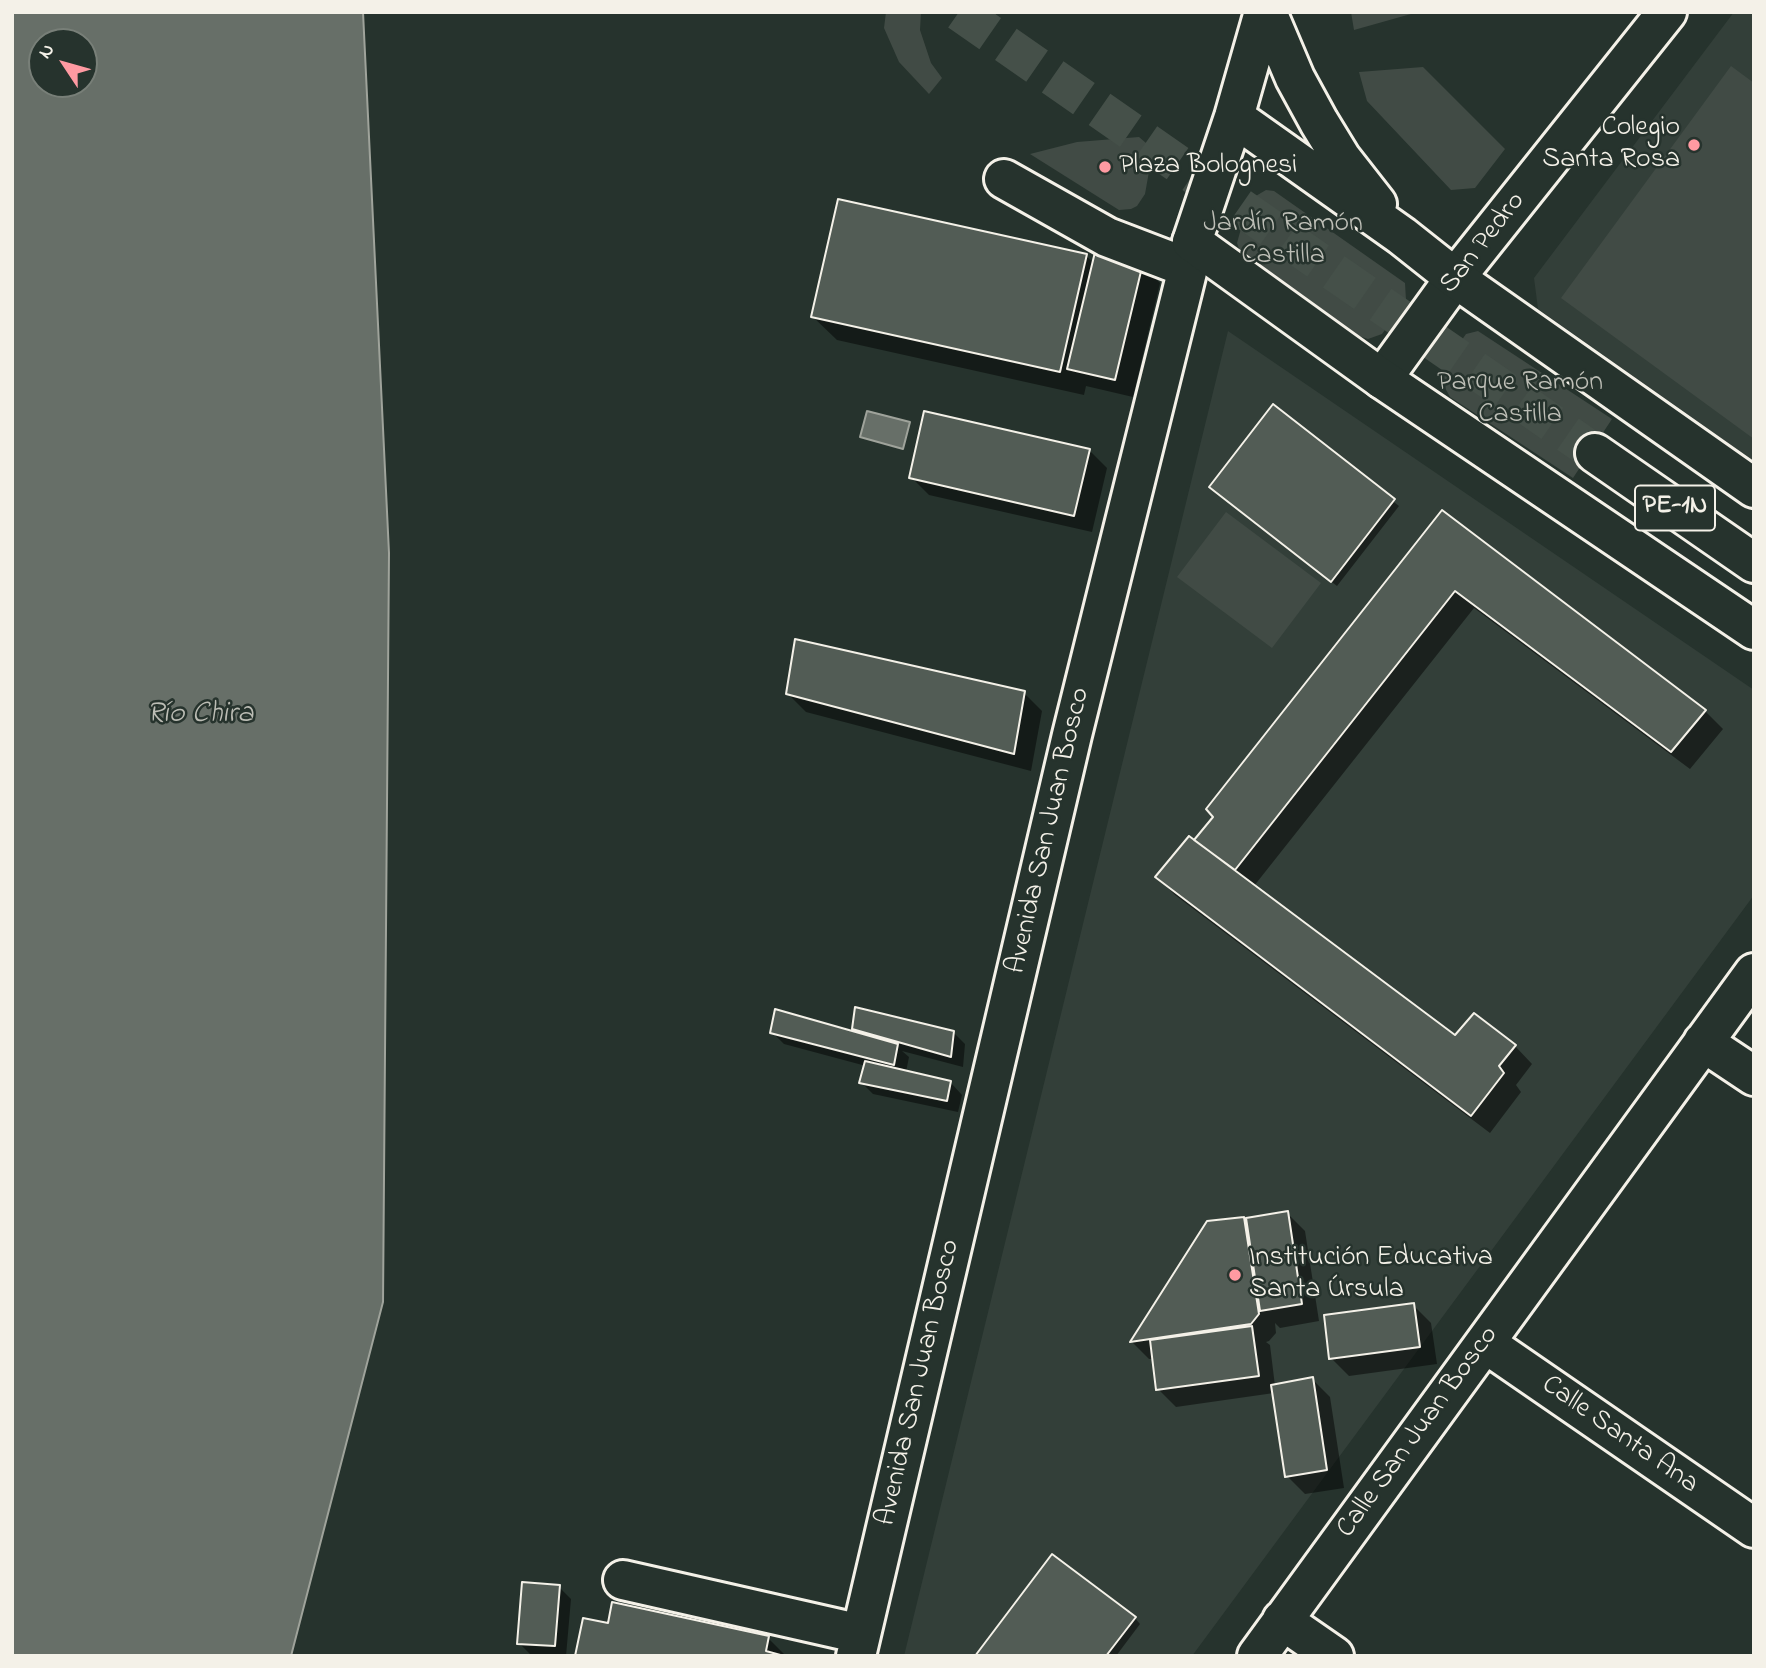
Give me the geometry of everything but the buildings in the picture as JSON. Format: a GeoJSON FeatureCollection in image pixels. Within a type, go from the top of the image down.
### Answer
{"type":"FeatureCollection","features":[{"type":"Feature","properties":{"kind":"main road","name":"Avenida San Juan Bosco"},"geometry":{"type":"LineString","coordinates":[[858,1645],[1072,735],[1190,255],[1265,12]]}},
{"type":"Feature","properties":{"kind":"main road"},"geometry":{"type":"LineString","coordinates":[[1265,12],[1295,78],[1341,158],[1402,236]]}},
{"type":"Feature","properties":{"kind":"main road","name":"San Pedro"},"geometry":{"type":"LineString","coordinates":[[1382,379],[1455,278],[1667,12]]}},
{"type":"Feature","properties":{"kind":"main road"},"geometry":{"type":"LineString","coordinates":[[1234,117],[1402,236],[1455,278],[1754,488]]}},
{"type":"Feature","properties":{"kind":"main road"},"geometry":{"type":"LineString","coordinates":[[1004,179],[1107,237],[1190,255],[1382,379],[1754,630]]}},
{"type":"Feature","properties":{"kind":"main road","name":"PE-1N"},"geometry":{"type":"LineString","coordinates":[[1595,453],[1754,563]]}},
{"type":"Feature","properties":{"kind":"main road","name":"Calle San Juan Bosco"},"geometry":{"type":"LineString","coordinates":[[1257,1656],[1754,973]]}},
{"type":"Feature","properties":{"kind":"main road"},"geometry":{"type":"LineString","coordinates":[[1703,1042],[1754,1076]]}},
{"type":"Feature","properties":{"kind":"main road","name":"Calle Santa Ana"},"geometry":{"type":"LineString","coordinates":[[1485,1343],[1754,1528]]}},
{"type":"Feature","properties":{"kind":"main road"},"geometry":{"type":"LineString","coordinates":[[623,1580],[858,1645]]}},
{"type":"Feature","properties":{"kind":"main road"},"geometry":{"type":"LineString","coordinates":[[1282,1620],[1334,1656]]}},
{"type":"Feature","properties":{"kind":"shaded area","name":"Colegio Santa Rosa"},"geometry":{"type":"Polygon","coordinates":[[[1734,12],[1754,12],[1754,461],[1538,309],[1534,278],[1734,12]]]}},
{"type":"Feature","properties":{"kind":"shaded area","name":"Institución Educativa Santa Úrsula"},"geometry":{"type":"Polygon","coordinates":[[[1228,331],[1754,690],[1754,895],[1192,1656],[904,1656],[1228,331]]]}},
{"type":"Feature","properties":{"kind":"green space"},"geometry":{"type":"Polygon","coordinates":[[[886,12],[921,12],[920,30],[931,63],[942,78],[929,94],[899,62],[884,28],[886,12]]]}},
{"type":"Feature","properties":{"kind":"green space"},"geometry":{"type":"Polygon","coordinates":[[[964,12],[997,12],[994,18],[975,22],[966,17],[964,12]]]}},
{"type":"Feature","properties":{"kind":"green space"},"geometry":{"type":"Polygon","coordinates":[[[1351,12],[1418,12],[1354,30],[1351,12]]]}},
{"type":"Feature","properties":{"kind":"green space","name":"Colegio Santa Rosa"},"geometry":{"type":"Polygon","coordinates":[[[1731,66],[1754,83],[1754,439],[1561,298],[1731,66]]]}},
{"type":"Feature","properties":{"kind":"green space"},"geometry":{"type":"Polygon","coordinates":[[[1423,67],[1505,149],[1475,188],[1451,190],[1367,101],[1359,72],[1423,67]]]}},
{"type":"Feature","properties":{"kind":"green space"},"geometry":{"type":"Polygon","coordinates":[[[1139,137],[1153,149],[1145,194],[1137,206],[1131,209],[1119,210],[1030,154],[1077,142],[1139,137]]]}},
{"type":"Feature","properties":{"kind":"green space","name":"Jardín Ramón Castilla"},"geometry":{"type":"Polygon","coordinates":[[[1266,190],[1274,191],[1405,283],[1406,300],[1382,334],[1368,339],[1359,336],[1242,257],[1237,243],[1249,200],[1266,190]]]}},
{"type":"Feature","properties":{"kind":"green space","name":"Parque Ramón Castilla"},"geometry":{"type":"Polygon","coordinates":[[[1478,331],[1612,419],[1573,478],[1450,397],[1444,386],[1441,370],[1466,334],[1478,331]]]}},
{"type":"Feature","properties":{"kind":"green space"},"geometry":{"type":"Polygon","coordinates":[[[1226,512],[1321,583],[1272,648],[1177,577],[1226,512]]]}},
{"type":"Feature","properties":{"kind":"water","name":"Río Chira"},"geometry":{"type":"Polygon","coordinates":[[[12,12],[363,12],[389,553],[383,1302],[291,1656],[12,1656],[12,12]]]}},
{"type":"Feature","properties":{"kind":"water"},"geometry":{"type":"Polygon","coordinates":[[[867,411],[910,422],[903,449],[860,437],[867,411]]]}},
{"type":"Feature","properties":{"kind":"tunnel"},"geometry":{"type":"LineString","coordinates":[[959,12],[1595,453]]}},
{"type":"Feature","properties":{"kind":"place","name":"Colegio Santa Rosa"},"geometry":{"type":"Point","coordinates":[1694,145]}},
{"type":"Feature","properties":{"kind":"place","name":"Plaza Bolognesi"},"geometry":{"type":"Point","coordinates":[1105,167]}},
{"type":"Feature","properties":{"kind":"place","name":"Institución Educativa Santa Úrsula"},"geometry":{"type":"Point","coordinates":[1235,1275]}}]}
